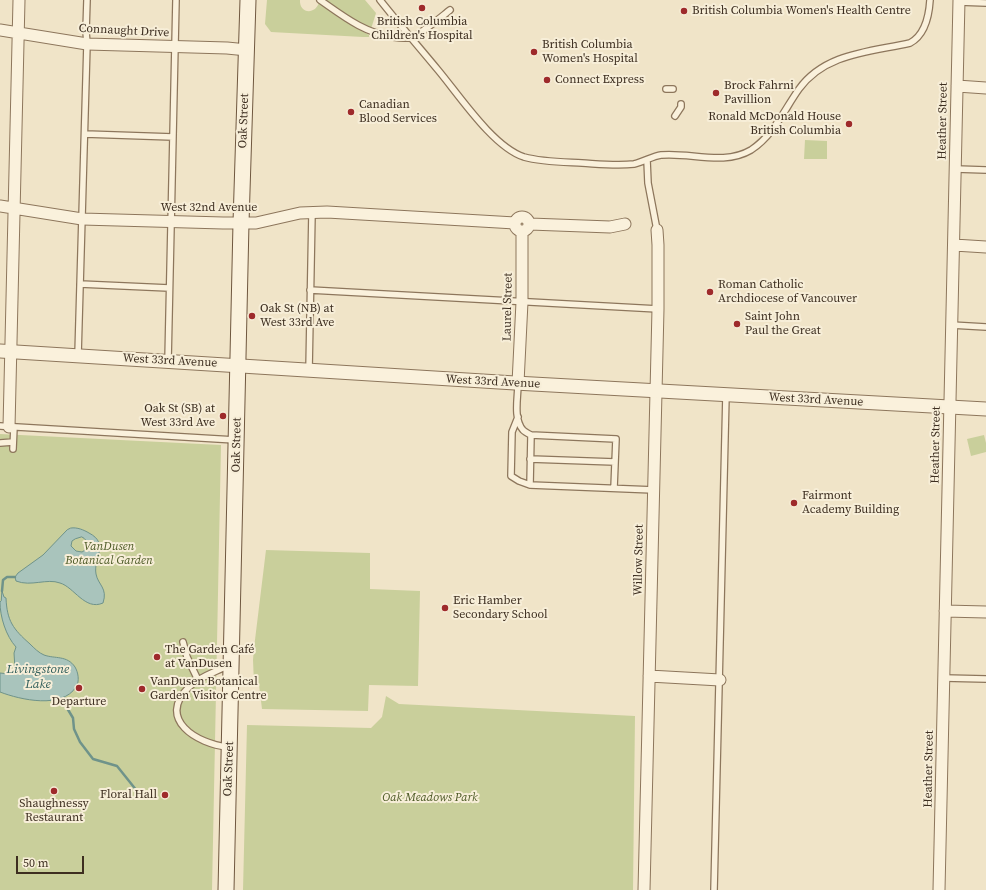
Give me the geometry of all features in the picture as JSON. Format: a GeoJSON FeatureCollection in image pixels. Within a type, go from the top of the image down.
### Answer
{"type":"FeatureCollection","features":[{"type":"Feature","properties":{"kind":"main road","name":"Oak Street"},"geometry":{"type":"LineString","coordinates":[[226,890],[241,223],[248,0]]}},
{"type":"Feature","properties":{"kind":"street"},"geometry":{"type":"LineString","coordinates":[[8,426],[5,351],[14,209],[19,0]]}},
{"type":"Feature","properties":{"kind":"street","name":"Heather Street"},"geometry":{"type":"LineString","coordinates":[[939,890],[959,1]]}},
{"type":"Feature","properties":{"kind":"street","name":"Connaught Drive"},"geometry":{"type":"LineString","coordinates":[[0,30],[87,44],[227,48],[247,50]]}},
{"type":"Feature","properties":{"kind":"street"},"geometry":{"type":"LineString","coordinates":[[957,86],[986,88]]}},
{"type":"Feature","properties":{"kind":"street","name":"West 32nd Avenue"},"geometry":{"type":"LineString","coordinates":[[0,206],[82,219],[172,222],[256,223],[288,215],[312,213],[522,226],[610,227],[625,224]]}},
{"type":"Feature","properties":{"kind":"street","name":"Laurel Street"},"geometry":{"type":"LineString","coordinates":[[518,383],[522,302],[522,226]]}},
{"type":"Feature","properties":{"kind":"street","name":"Willow Street"},"geometry":{"type":"LineString","coordinates":[[644,890],[658,309],[657,230]]}},
{"type":"Feature","properties":{"kind":"street"},"geometry":{"type":"LineString","coordinates":[[954,245],[986,247]]}},
{"type":"Feature","properties":{"kind":"street","name":"West 33rd Avenue"},"geometry":{"type":"LineString","coordinates":[[5,351],[238,364],[309,371],[986,409]]}},
{"type":"Feature","properties":{"kind":"street"},"geometry":{"type":"LineString","coordinates":[[945,611],[986,612]]}},
{"type":"Feature","properties":{"kind":"street"},"geometry":{"type":"LineString","coordinates":[[649,676],[720,680]]}},
{"type":"Feature","properties":{"kind":"lane"},"geometry":{"type":"LineString","coordinates":[[78,355],[85,134],[87,0]]}},
{"type":"Feature","properties":{"kind":"lane"},"geometry":{"type":"LineString","coordinates":[[168,361],[176,0]]}},
{"type":"Feature","properties":{"kind":"lane"},"geometry":{"type":"LineString","coordinates":[[320,0],[352,23],[382,36],[398,38],[411,38],[450,10]]}},
{"type":"Feature","properties":{"kind":"lane"},"geometry":{"type":"LineString","coordinates":[[380,0],[500,143],[524,157],[542,160],[598,164],[629,164],[660,155],[737,156],[749,151],[771,132],[800,89],[809,78],[818,71],[844,57],[910,43],[918,37],[926,22],[930,0]]}},
{"type":"Feature","properties":{"kind":"lane"},"geometry":{"type":"LineString","coordinates":[[959,1],[986,3]]}},
{"type":"Feature","properties":{"kind":"lane"},"geometry":{"type":"LineString","coordinates":[[666,89],[673,89]]}},
{"type":"Feature","properties":{"kind":"lane"},"geometry":{"type":"LineString","coordinates":[[675,116],[681,107],[681,104]]}},
{"type":"Feature","properties":{"kind":"lane"},"geometry":{"type":"LineString","coordinates":[[85,134],[173,137]]}},
{"type":"Feature","properties":{"kind":"lane"},"geometry":{"type":"LineString","coordinates":[[647,160],[648,183],[657,230]]}},
{"type":"Feature","properties":{"kind":"lane"},"geometry":{"type":"LineString","coordinates":[[956,169],[986,170]]}},
{"type":"Feature","properties":{"kind":"lane"},"geometry":{"type":"LineString","coordinates":[[309,371],[312,213]]}},
{"type":"Feature","properties":{"kind":"lane"},"geometry":{"type":"LineString","coordinates":[[80,284],[170,288]]}},
{"type":"Feature","properties":{"kind":"lane"},"geometry":{"type":"LineString","coordinates":[[310,290],[658,309]]}},
{"type":"Feature","properties":{"kind":"lane"},"geometry":{"type":"LineString","coordinates":[[952,325],[986,327]]}},
{"type":"Feature","properties":{"kind":"lane"},"geometry":{"type":"LineString","coordinates":[[518,383],[518,417],[522,429],[531,435],[616,439],[614,488]]}},
{"type":"Feature","properties":{"kind":"lane"},"geometry":{"type":"LineString","coordinates":[[714,890],[726,395]]}},
{"type":"Feature","properties":{"kind":"lane"},"geometry":{"type":"LineString","coordinates":[[518,417],[512,432],[511,476],[519,481],[530,484],[654,490]]}},
{"type":"Feature","properties":{"kind":"lane"},"geometry":{"type":"LineString","coordinates":[[13,449],[13,442],[8,426],[237,440]]}},
{"type":"Feature","properties":{"kind":"lane"},"geometry":{"type":"LineString","coordinates":[[530,484],[531,435]]}},
{"type":"Feature","properties":{"kind":"lane"},"geometry":{"type":"LineString","coordinates":[[0,443],[13,442]]}},
{"type":"Feature","properties":{"kind":"lane"},"geometry":{"type":"LineString","coordinates":[[530,459],[615,462]]}},
{"type":"Feature","properties":{"kind":"lane"},"geometry":{"type":"LineString","coordinates":[[183,642],[187,657],[198,680]]}},
{"type":"Feature","properties":{"kind":"lane"},"geometry":{"type":"LineString","coordinates":[[229,747],[216,746],[196,738],[181,724],[178,716],[179,699],[190,686],[198,680],[231,664]]}},
{"type":"Feature","properties":{"kind":"lane"},"geometry":{"type":"LineString","coordinates":[[944,678],[986,679]]}},
{"type":"Feature","properties":{"kind":"green space"},"geometry":{"type":"Polygon","coordinates":[[[267,0],[300,0],[300,5],[302,8],[308,11],[315,9],[319,2],[344,20],[369,35],[369,37],[271,32],[265,24],[267,0]]]}},
{"type":"Feature","properties":{"kind":"green space"},"geometry":{"type":"Polygon","coordinates":[[[323,0],[365,0],[376,13],[371,29],[361,24],[323,0]]]}},
{"type":"Feature","properties":{"kind":"green space"},"geometry":{"type":"Polygon","coordinates":[[[805,140],[827,141],[827,159],[804,159],[805,140]]]}},
{"type":"Feature","properties":{"kind":"green space","name":"VanDusen Botanical Garden"},"geometry":{"type":"Polygon","coordinates":[[[0,434],[221,445],[212,890],[0,890],[0,434]]]}},
{"type":"Feature","properties":{"kind":"green space"},"geometry":{"type":"Polygon","coordinates":[[[984,435],[986,452],[971,456],[967,439],[984,435]]]}},
{"type":"Feature","properties":{"kind":"green space"},"geometry":{"type":"Polygon","coordinates":[[[266,550],[370,553],[370,589],[420,591],[418,686],[369,685],[368,711],[262,709],[259,685],[254,684],[253,660],[266,550]]]}},
{"type":"Feature","properties":{"kind":"green space","name":"Oak Meadows Park"},"geometry":{"type":"Polygon","coordinates":[[[386,696],[399,704],[635,716],[633,890],[243,890],[247,725],[371,728],[382,717],[386,696]]]}},
{"type":"Feature","properties":{"kind":"water"},"geometry":{"type":"Polygon","coordinates":[[[71,528],[78,528],[95,537],[99,542],[100,547],[96,574],[104,590],[103,603],[97,605],[91,604],[80,598],[65,585],[60,583],[50,581],[22,583],[16,581],[15,577],[18,573],[43,555],[67,530],[71,528]],[[82,537],[72,541],[71,546],[76,551],[82,552],[86,549],[87,542],[82,537]]]}},
{"type":"Feature","properties":{"kind":"water","name":"Livingstone Lake"},"geometry":{"type":"Polygon","coordinates":[[[2,591],[4,597],[6,598],[10,619],[19,634],[42,654],[65,659],[72,663],[75,667],[78,674],[78,682],[70,694],[61,698],[41,701],[19,698],[0,692],[0,673],[9,674],[14,672],[14,653],[16,647],[12,643],[2,620],[0,602],[2,591]]]}},
{"type":"Feature","properties":{"kind":"waterway"},"geometry":{"type":"LineString","coordinates":[[2,591],[3,580],[7,577],[15,577]]}},
{"type":"Feature","properties":{"kind":"waterway"},"geometry":{"type":"LineString","coordinates":[[64,698],[67,708],[73,718],[74,729],[80,742],[93,759],[117,766],[137,791]]}},
{"type":"Feature","properties":{"kind":"place","name":"British Columbia Children's Hospital"},"geometry":{"type":"Point","coordinates":[422,8]}},
{"type":"Feature","properties":{"kind":"place","name":"British Columbia Women's Health Centre"},"geometry":{"type":"Point","coordinates":[684,11]}},
{"type":"Feature","properties":{"kind":"place","name":"British Columbia Women's Hospital"},"geometry":{"type":"Point","coordinates":[534,52]}},
{"type":"Feature","properties":{"kind":"place","name":"Connect Express"},"geometry":{"type":"Point","coordinates":[547,80]}},
{"type":"Feature","properties":{"kind":"place","name":"Brock Fahrni Pavillion"},"geometry":{"type":"Point","coordinates":[716,93]}},
{"type":"Feature","properties":{"kind":"place","name":"Canadian Blood Services"},"geometry":{"type":"Point","coordinates":[351,112]}},
{"type":"Feature","properties":{"kind":"place","name":"Ronald McDonald House British Columbia"},"geometry":{"type":"Point","coordinates":[849,124]}},
{"type":"Feature","properties":{"kind":"place","name":"Roman Catholic Archdiocese of Vancouver"},"geometry":{"type":"Point","coordinates":[710,292]}},
{"type":"Feature","properties":{"kind":"place","name":"Oak St (NB) at West 33rd Ave"},"geometry":{"type":"Point","coordinates":[252,316]}},
{"type":"Feature","properties":{"kind":"place","name":"Saint John Paul the Great"},"geometry":{"type":"Point","coordinates":[737,324]}},
{"type":"Feature","properties":{"kind":"place","name":"Oak St (SB) at West 33rd Ave"},"geometry":{"type":"Point","coordinates":[223,416]}},
{"type":"Feature","properties":{"kind":"place","name":"Fairmont Academy Building"},"geometry":{"type":"Point","coordinates":[794,503]}},
{"type":"Feature","properties":{"kind":"place","name":"Eric Hamber Secondary School"},"geometry":{"type":"Point","coordinates":[445,608]}},
{"type":"Feature","properties":{"kind":"place","name":"The Garden Café at VanDusen"},"geometry":{"type":"Point","coordinates":[157,657]}},
{"type":"Feature","properties":{"kind":"place","name":"Departure"},"geometry":{"type":"Point","coordinates":[79,688]}},
{"type":"Feature","properties":{"kind":"place","name":"VanDusen Botanical Garden Visitor Centre"},"geometry":{"type":"Point","coordinates":[142,689]}},
{"type":"Feature","properties":{"kind":"place","name":"Shaughnessy Restaurant"},"geometry":{"type":"Point","coordinates":[54,791]}},
{"type":"Feature","properties":{"kind":"place","name":"Floral Hall"},"geometry":{"type":"Point","coordinates":[165,795]}}]}
